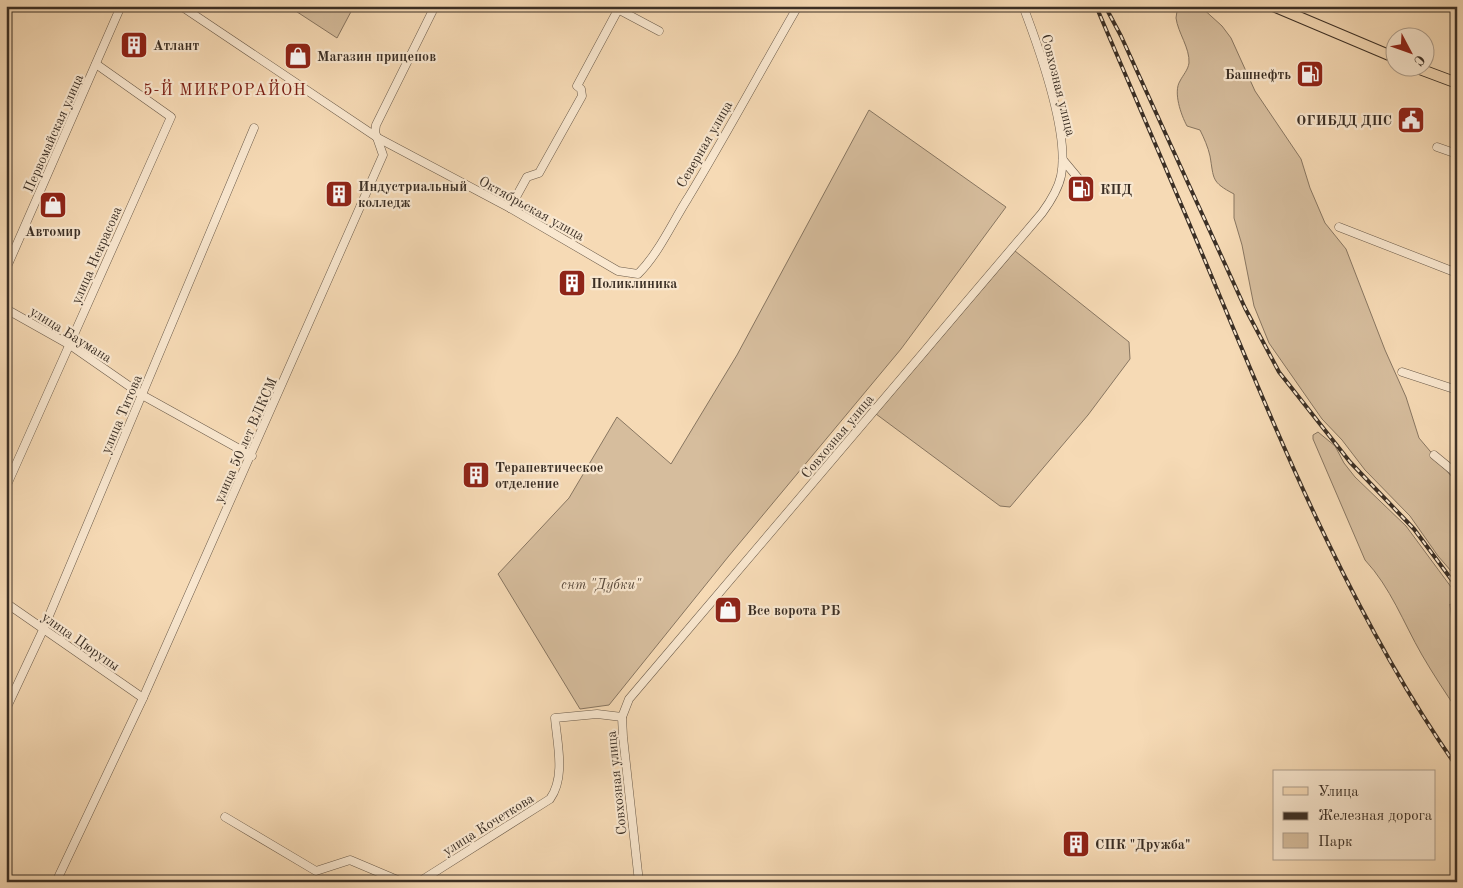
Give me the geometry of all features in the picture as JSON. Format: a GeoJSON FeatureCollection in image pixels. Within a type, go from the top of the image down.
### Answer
{"type":"FeatureCollection","features":[{"type":"Feature","properties":{"kind":"main road"},"geometry":{"type":"LineString","coordinates":[[1273,6],[1386,54]]}},
{"type":"Feature","properties":{"kind":"main road"},"geometry":{"type":"LineString","coordinates":[[1436,75],[1457,83]]}},
{"type":"Feature","properties":{"kind":"street","name":"Первомайская улица"},"geometry":{"type":"LineString","coordinates":[[6,269],[121,6]]}},
{"type":"Feature","properties":{"kind":"street","name":"Октябрьская улица"},"geometry":{"type":"LineString","coordinates":[[181,6],[378,138],[510,208],[618,271]]}},
{"type":"Feature","properties":{"kind":"street","name":"улица 50 лет ВЛКСМ"},"geometry":{"type":"LineString","coordinates":[[56,882],[143,698],[384,155],[375,132],[380,115],[435,6]]}},
{"type":"Feature","properties":{"kind":"street","name":"Северная улица"},"geometry":{"type":"LineString","coordinates":[[618,271],[638,274],[650,259],[712,157],[798,6]]}},
{"type":"Feature","properties":{"kind":"street","name":"Совхозная улица"},"geometry":{"type":"LineString","coordinates":[[639,882],[622,717],[629,699],[1042,213],[1058,187],[1063,160],[1054,104],[1023,6]]}},
{"type":"Feature","properties":{"kind":"street"},"geometry":{"type":"LineString","coordinates":[[510,208],[527,177],[539,173],[582,96],[582,92],[577,86],[616,7],[659,30]]}},
{"type":"Feature","properties":{"kind":"street","name":"улица Некрасова"},"geometry":{"type":"LineString","coordinates":[[6,487],[171,117],[96,64]]}},
{"type":"Feature","properties":{"kind":"street","name":"улица Титова"},"geometry":{"type":"LineString","coordinates":[[6,708],[43,630],[254,128]]}},
{"type":"Feature","properties":{"kind":"street"},"geometry":{"type":"LineString","coordinates":[[1437,147],[1457,154]]}},
{"type":"Feature","properties":{"kind":"street"},"geometry":{"type":"LineString","coordinates":[[1063,160],[1078,178]]}},
{"type":"Feature","properties":{"kind":"street"},"geometry":{"type":"LineString","coordinates":[[1339,227],[1457,273]]}},
{"type":"Feature","properties":{"kind":"street","name":"улица Баумана"},"geometry":{"type":"LineString","coordinates":[[6,309],[70,346],[142,395],[252,456]]}},
{"type":"Feature","properties":{"kind":"street"},"geometry":{"type":"LineString","coordinates":[[1402,372],[1457,390]]}},
{"type":"Feature","properties":{"kind":"street"},"geometry":{"type":"LineString","coordinates":[[1434,455],[1457,474]]}},
{"type":"Feature","properties":{"kind":"street","name":"улица Цюрупы"},"geometry":{"type":"LineString","coordinates":[[6,603],[143,698]]}},
{"type":"Feature","properties":{"kind":"street","name":"улица Кочеткова"},"geometry":{"type":"LineString","coordinates":[[418,882],[550,799],[558,784],[559,765],[555,718],[597,714],[622,717]]}},
{"type":"Feature","properties":{"kind":"street"},"geometry":{"type":"LineString","coordinates":[[225,817],[316,871],[350,860],[402,882]]}},
{"type":"Feature","properties":{"kind":"green space"},"geometry":{"type":"Polygon","coordinates":[[[288,6],[354,6],[337,38],[288,6]]]}},
{"type":"Feature","properties":{"kind":"green space"},"geometry":{"type":"Polygon","coordinates":[[[1182,6],[1200,6],[1222,26],[1231,38],[1255,91],[1301,159],[1310,188],[1325,223],[1346,249],[1385,350],[1406,397],[1419,438],[1457,483],[1457,578],[1438,556],[1410,516],[1365,470],[1342,440],[1322,419],[1269,343],[1254,306],[1242,245],[1234,218],[1234,194],[1217,183],[1206,143],[1200,130],[1187,126],[1182,116],[1177,91],[1181,79],[1187,70],[1189,57],[1176,18],[1177,11],[1182,6]]]}},
{"type":"Feature","properties":{"kind":"green space","name":"снт \"Дубки\""},"geometry":{"type":"Polygon","coordinates":[[[869,110],[1006,207],[901,349],[728,557],[609,705],[580,709],[498,574],[569,498],[617,417],[671,464],[737,355],[869,110]]]}},
{"type":"Feature","properties":{"kind":"green space"},"geometry":{"type":"Polygon","coordinates":[[[1015,251],[1129,342],[1130,359],[1088,415],[1010,507],[1000,506],[876,414],[1015,251]]]}},
{"type":"Feature","properties":{"kind":"green space"},"geometry":{"type":"Polygon","coordinates":[[[1318,432],[1335,446],[1344,463],[1355,477],[1406,526],[1457,595],[1457,608],[1450,604],[1452,623],[1457,628],[1457,710],[1422,655],[1382,582],[1365,560],[1313,439],[1313,435],[1318,432]]]}},
{"type":"Feature","properties":{"kind":"railway"},"geometry":{"type":"LineString","coordinates":[[1096,6],[1295,473],[1354,594],[1386,653],[1420,711],[1457,767]]}},
{"type":"Feature","properties":{"kind":"railway"},"geometry":{"type":"LineString","coordinates":[[1105,6],[1121,36],[1245,308],[1279,372],[1350,462],[1414,529],[1457,587]]}},
{"type":"Feature","properties":{"kind":"place","name":"Атлант"},"geometry":{"type":"Point","coordinates":[134,45]}},
{"type":"Feature","properties":{"kind":"place","name":"Магазин прицепов"},"geometry":{"type":"Point","coordinates":[298,56]}},
{"type":"Feature","properties":{"kind":"place","name":"Башнефть"},"geometry":{"type":"Point","coordinates":[1310,74]}},
{"type":"Feature","properties":{"kind":"place","name":"ОГИБДД ДПС"},"geometry":{"type":"Point","coordinates":[1411,120]}},
{"type":"Feature","properties":{"kind":"place","name":"КПД"},"geometry":{"type":"Point","coordinates":[1081,189]}},
{"type":"Feature","properties":{"kind":"place","name":"Индустриальный колледж"},"geometry":{"type":"Point","coordinates":[339,194]}},
{"type":"Feature","properties":{"kind":"place","name":"Автомир"},"geometry":{"type":"Point","coordinates":[53,205]}},
{"type":"Feature","properties":{"kind":"place","name":"Поликлиника"},"geometry":{"type":"Point","coordinates":[572,283]}},
{"type":"Feature","properties":{"kind":"place","name":"Терапевтическое отделение"},"geometry":{"type":"Point","coordinates":[476,475]}},
{"type":"Feature","properties":{"kind":"place","name":"Все ворота РБ"},"geometry":{"type":"Point","coordinates":[728,610]}},
{"type":"Feature","properties":{"kind":"place","name":"СПК \"Дружба\""},"geometry":{"type":"Point","coordinates":[1076,844]}},
{"type":"Feature","properties":{"kind":"district","name":"5-Й МИКРОРАЙОН"},"geometry":{"type":"Point","coordinates":[225,89]}}]}
